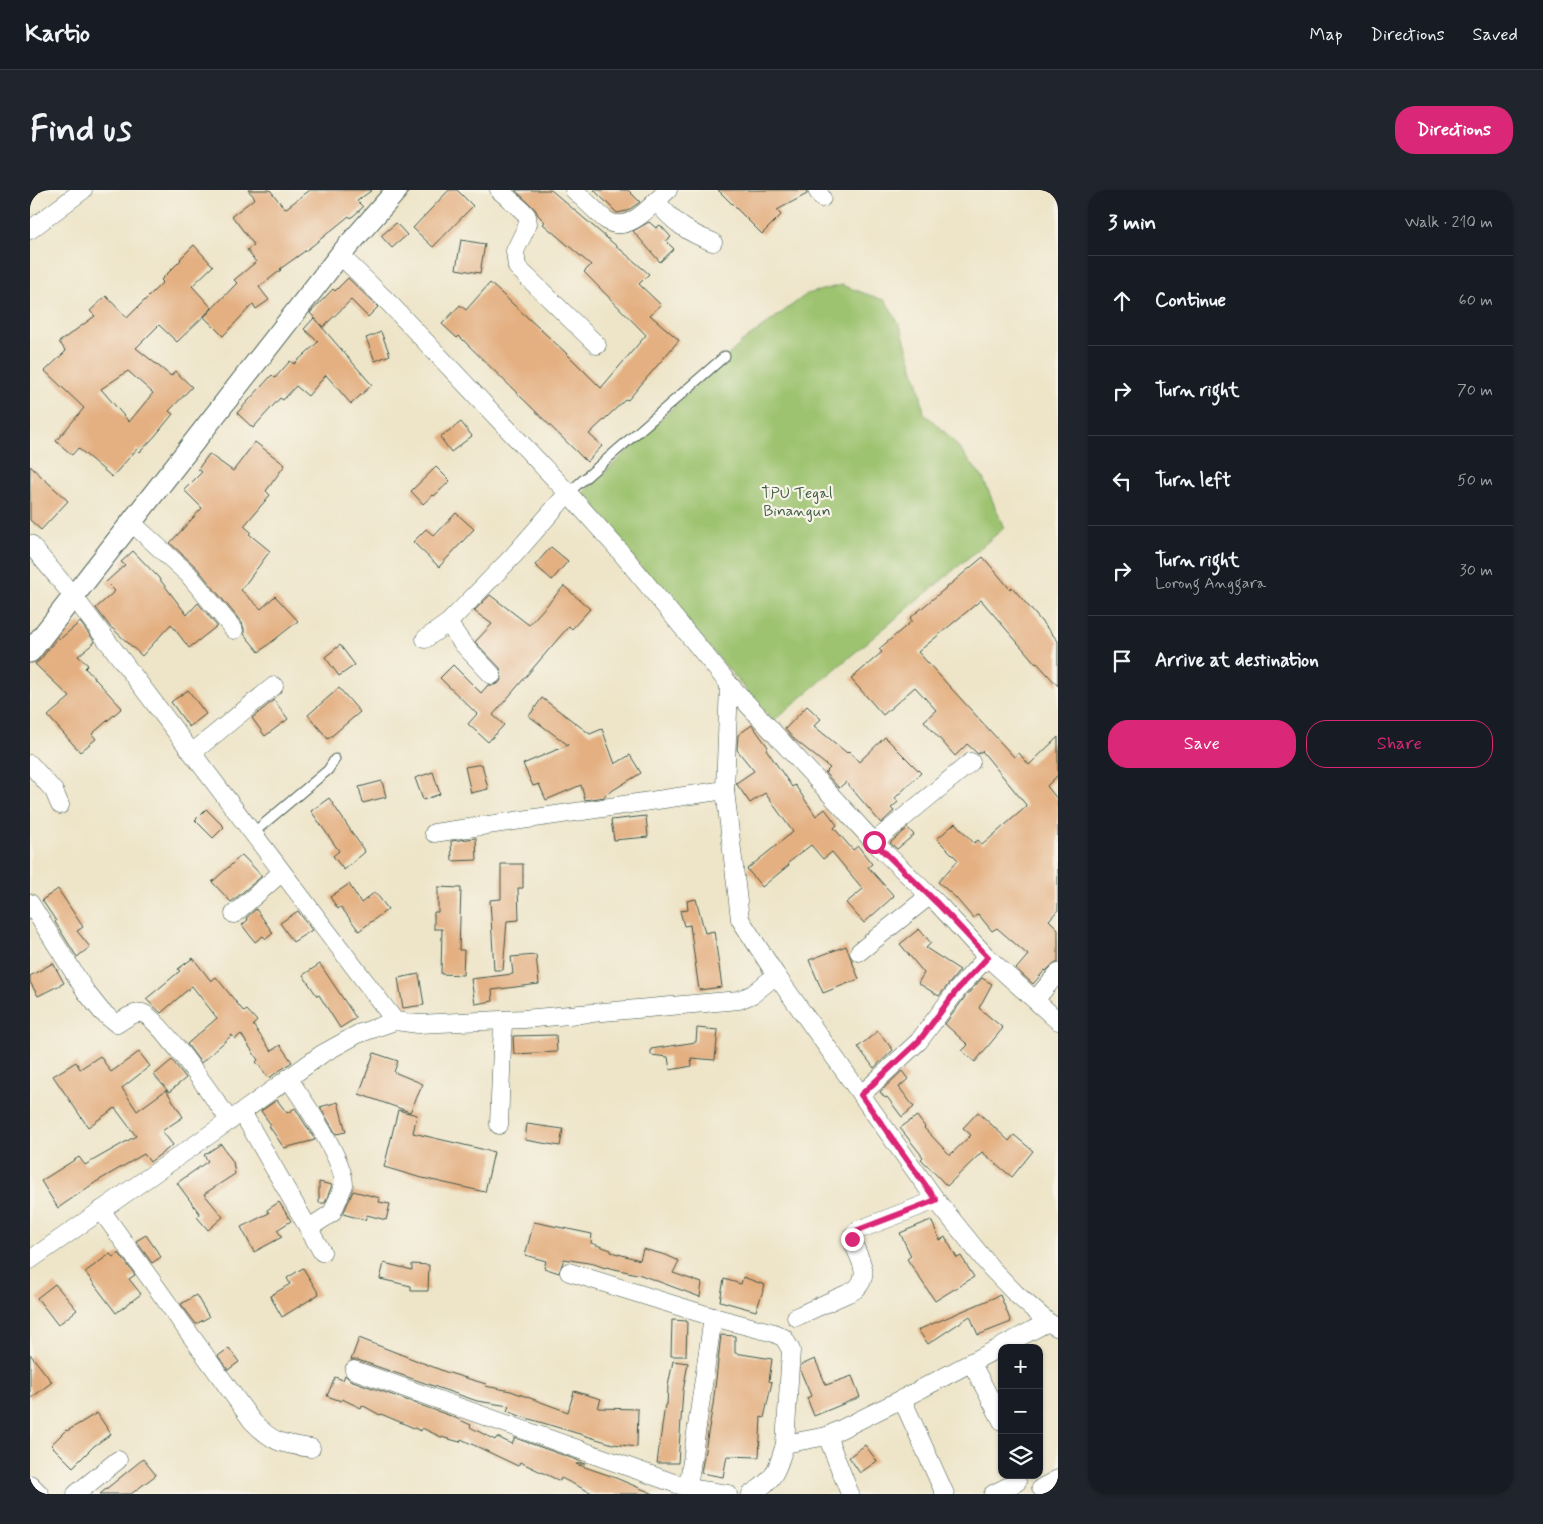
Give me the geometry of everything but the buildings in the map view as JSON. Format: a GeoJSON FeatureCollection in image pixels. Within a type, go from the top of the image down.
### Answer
{"type":"FeatureCollection","features":[{"type":"Feature","properties":{"kind":"street"},"geometry":{"type":"LineString","coordinates":[[30,230],[83,190]]}},
{"type":"Feature","properties":{"kind":"street"},"geometry":{"type":"LineString","coordinates":[[30,652],[340,255],[397,190]]}},
{"type":"Feature","properties":{"kind":"street"},"geometry":{"type":"LineString","coordinates":[[499,190],[522,210],[528,224],[515,251],[517,267],[597,345]]}},
{"type":"Feature","properties":{"kind":"street"},"geometry":{"type":"LineString","coordinates":[[574,190],[607,221],[617,224],[628,223],[662,196],[670,218],[681,227],[713,242]]}},
{"type":"Feature","properties":{"kind":"street"},"geometry":{"type":"LineString","coordinates":[[340,255],[391,305],[568,493],[618,549],[729,684],[874,842],[988,957],[1058,1021]]}},
{"type":"Feature","properties":{"kind":"street"},"geometry":{"type":"LineString","coordinates":[[425,639],[448,623],[514,555],[568,493]]}},
{"type":"Feature","properties":{"kind":"street"},"geometry":{"type":"LineString","coordinates":[[132,523],[188,574],[234,630]]}},
{"type":"Feature","properties":{"kind":"street"},"geometry":{"type":"LineString","coordinates":[[30,544],[74,597],[193,752],[281,873],[395,1021]]}},
{"type":"Feature","properties":{"kind":"street"},"geometry":{"type":"LineString","coordinates":[[448,623],[463,644],[492,675]]}},
{"type":"Feature","properties":{"kind":"street"},"geometry":{"type":"LineString","coordinates":[[729,684],[725,790],[740,919],[776,974],[936,1200],[991,1268],[1016,1294],[1053,1324],[971,1362],[827,1436],[785,1444]]}},
{"type":"Feature","properties":{"kind":"street"},"geometry":{"type":"LineString","coordinates":[[193,752],[274,686]]}},
{"type":"Feature","properties":{"kind":"street"},"geometry":{"type":"LineString","coordinates":[[874,842],[971,762]]}},
{"type":"Feature","properties":{"kind":"street"},"geometry":{"type":"LineString","coordinates":[[30,764],[54,791],[60,805]]}},
{"type":"Feature","properties":{"kind":"street"},"geometry":{"type":"LineString","coordinates":[[434,833],[725,790]]}},
{"type":"Feature","properties":{"kind":"street"},"geometry":{"type":"LineString","coordinates":[[234,914],[281,873]]}},
{"type":"Feature","properties":{"kind":"street"},"geometry":{"type":"LineString","coordinates":[[859,952],[929,896]]}},
{"type":"Feature","properties":{"kind":"street"},"geometry":{"type":"LineString","coordinates":[[30,902],[86,992],[102,1012],[117,1024],[141,1012],[147,1015],[236,1116],[309,1228],[322,1252]]}},
{"type":"Feature","properties":{"kind":"street"},"geometry":{"type":"LineString","coordinates":[[861,1095],[919,1041],[957,990],[988,957]]}},
{"type":"Feature","properties":{"kind":"street"},"geometry":{"type":"LineString","coordinates":[[1035,1000],[1058,973]]}},
{"type":"Feature","properties":{"kind":"street"},"geometry":{"type":"LineString","coordinates":[[30,1260],[322,1054],[358,1034],[395,1021],[418,1024],[503,1020],[739,1000],[753,994],[776,974]]}},
{"type":"Feature","properties":{"kind":"street"},"geometry":{"type":"LineString","coordinates":[[499,1125],[503,1020]]}},
{"type":"Feature","properties":{"kind":"street"},"geometry":{"type":"LineString","coordinates":[[288,1078],[315,1118],[344,1181],[332,1213],[309,1228]]}},
{"type":"Feature","properties":{"kind":"street"},"geometry":{"type":"LineString","coordinates":[[796,1316],[855,1289],[862,1278],[864,1268],[852,1239],[854,1233],[936,1200]]}},
{"type":"Feature","properties":{"kind":"street"},"geometry":{"type":"LineString","coordinates":[[101,1210],[252,1421],[264,1435],[281,1444],[311,1448]]}},
{"type":"Feature","properties":{"kind":"street"},"geometry":{"type":"LineString","coordinates":[[569,1272],[713,1317],[774,1333],[784,1338],[789,1344],[791,1350],[785,1444],[776,1472],[763,1487],[751,1494]]}},
{"type":"Feature","properties":{"kind":"street"},"geometry":{"type":"LineString","coordinates":[[688,1488],[713,1317]]}},
{"type":"Feature","properties":{"kind":"street"},"geometry":{"type":"LineString","coordinates":[[971,1362],[998,1413]]}},
{"type":"Feature","properties":{"kind":"street"},"geometry":{"type":"LineString","coordinates":[[354,1370],[688,1488],[728,1494]]}},
{"type":"Feature","properties":{"kind":"street"},"geometry":{"type":"LineString","coordinates":[[902,1399],[946,1494]]}},
{"type":"Feature","properties":{"kind":"street"},"geometry":{"type":"LineString","coordinates":[[827,1436],[850,1494]]}},
{"type":"Feature","properties":{"kind":"street"},"geometry":{"type":"LineString","coordinates":[[76,1494],[118,1460]]}},
{"type":"Feature","properties":{"kind":"street"},"geometry":{"type":"LineString","coordinates":[[1041,1488],[1058,1479]]}},
{"type":"Feature","properties":{"kind":"street"},"geometry":{"type":"LineString","coordinates":[[993,1494],[1018,1482]]}},
{"type":"Feature","properties":{"kind":"street"},"geometry":{"type":"LineString","coordinates":[[30,1484],[40,1494]]}},
{"type":"Feature","properties":{"kind":"lane"},"geometry":{"type":"LineString","coordinates":[[568,493],[725,356]]}},
{"type":"Feature","properties":{"kind":"lane"},"geometry":{"type":"LineString","coordinates":[[253,833],[328,770],[335,759]]}},
{"type":"Feature","properties":{"kind":"green space","name":"TPU Tegal Binangun"},"geometry":{"type":"Polygon","coordinates":[[[841,285],[886,301],[901,328],[919,387],[924,413],[950,437],[983,478],[1004,528],[773,721],[580,496],[741,343],[807,294],[841,285]]]}},
{"type":"Feature","properties":{"kind":"route"},"geometry":{"type":"LineString","coordinates":[[852,1239],[854,1233],[858,1230],[936,1200],[861,1095],[919,1041],[957,990],[988,957],[938,904],[874,842]]}}]}
